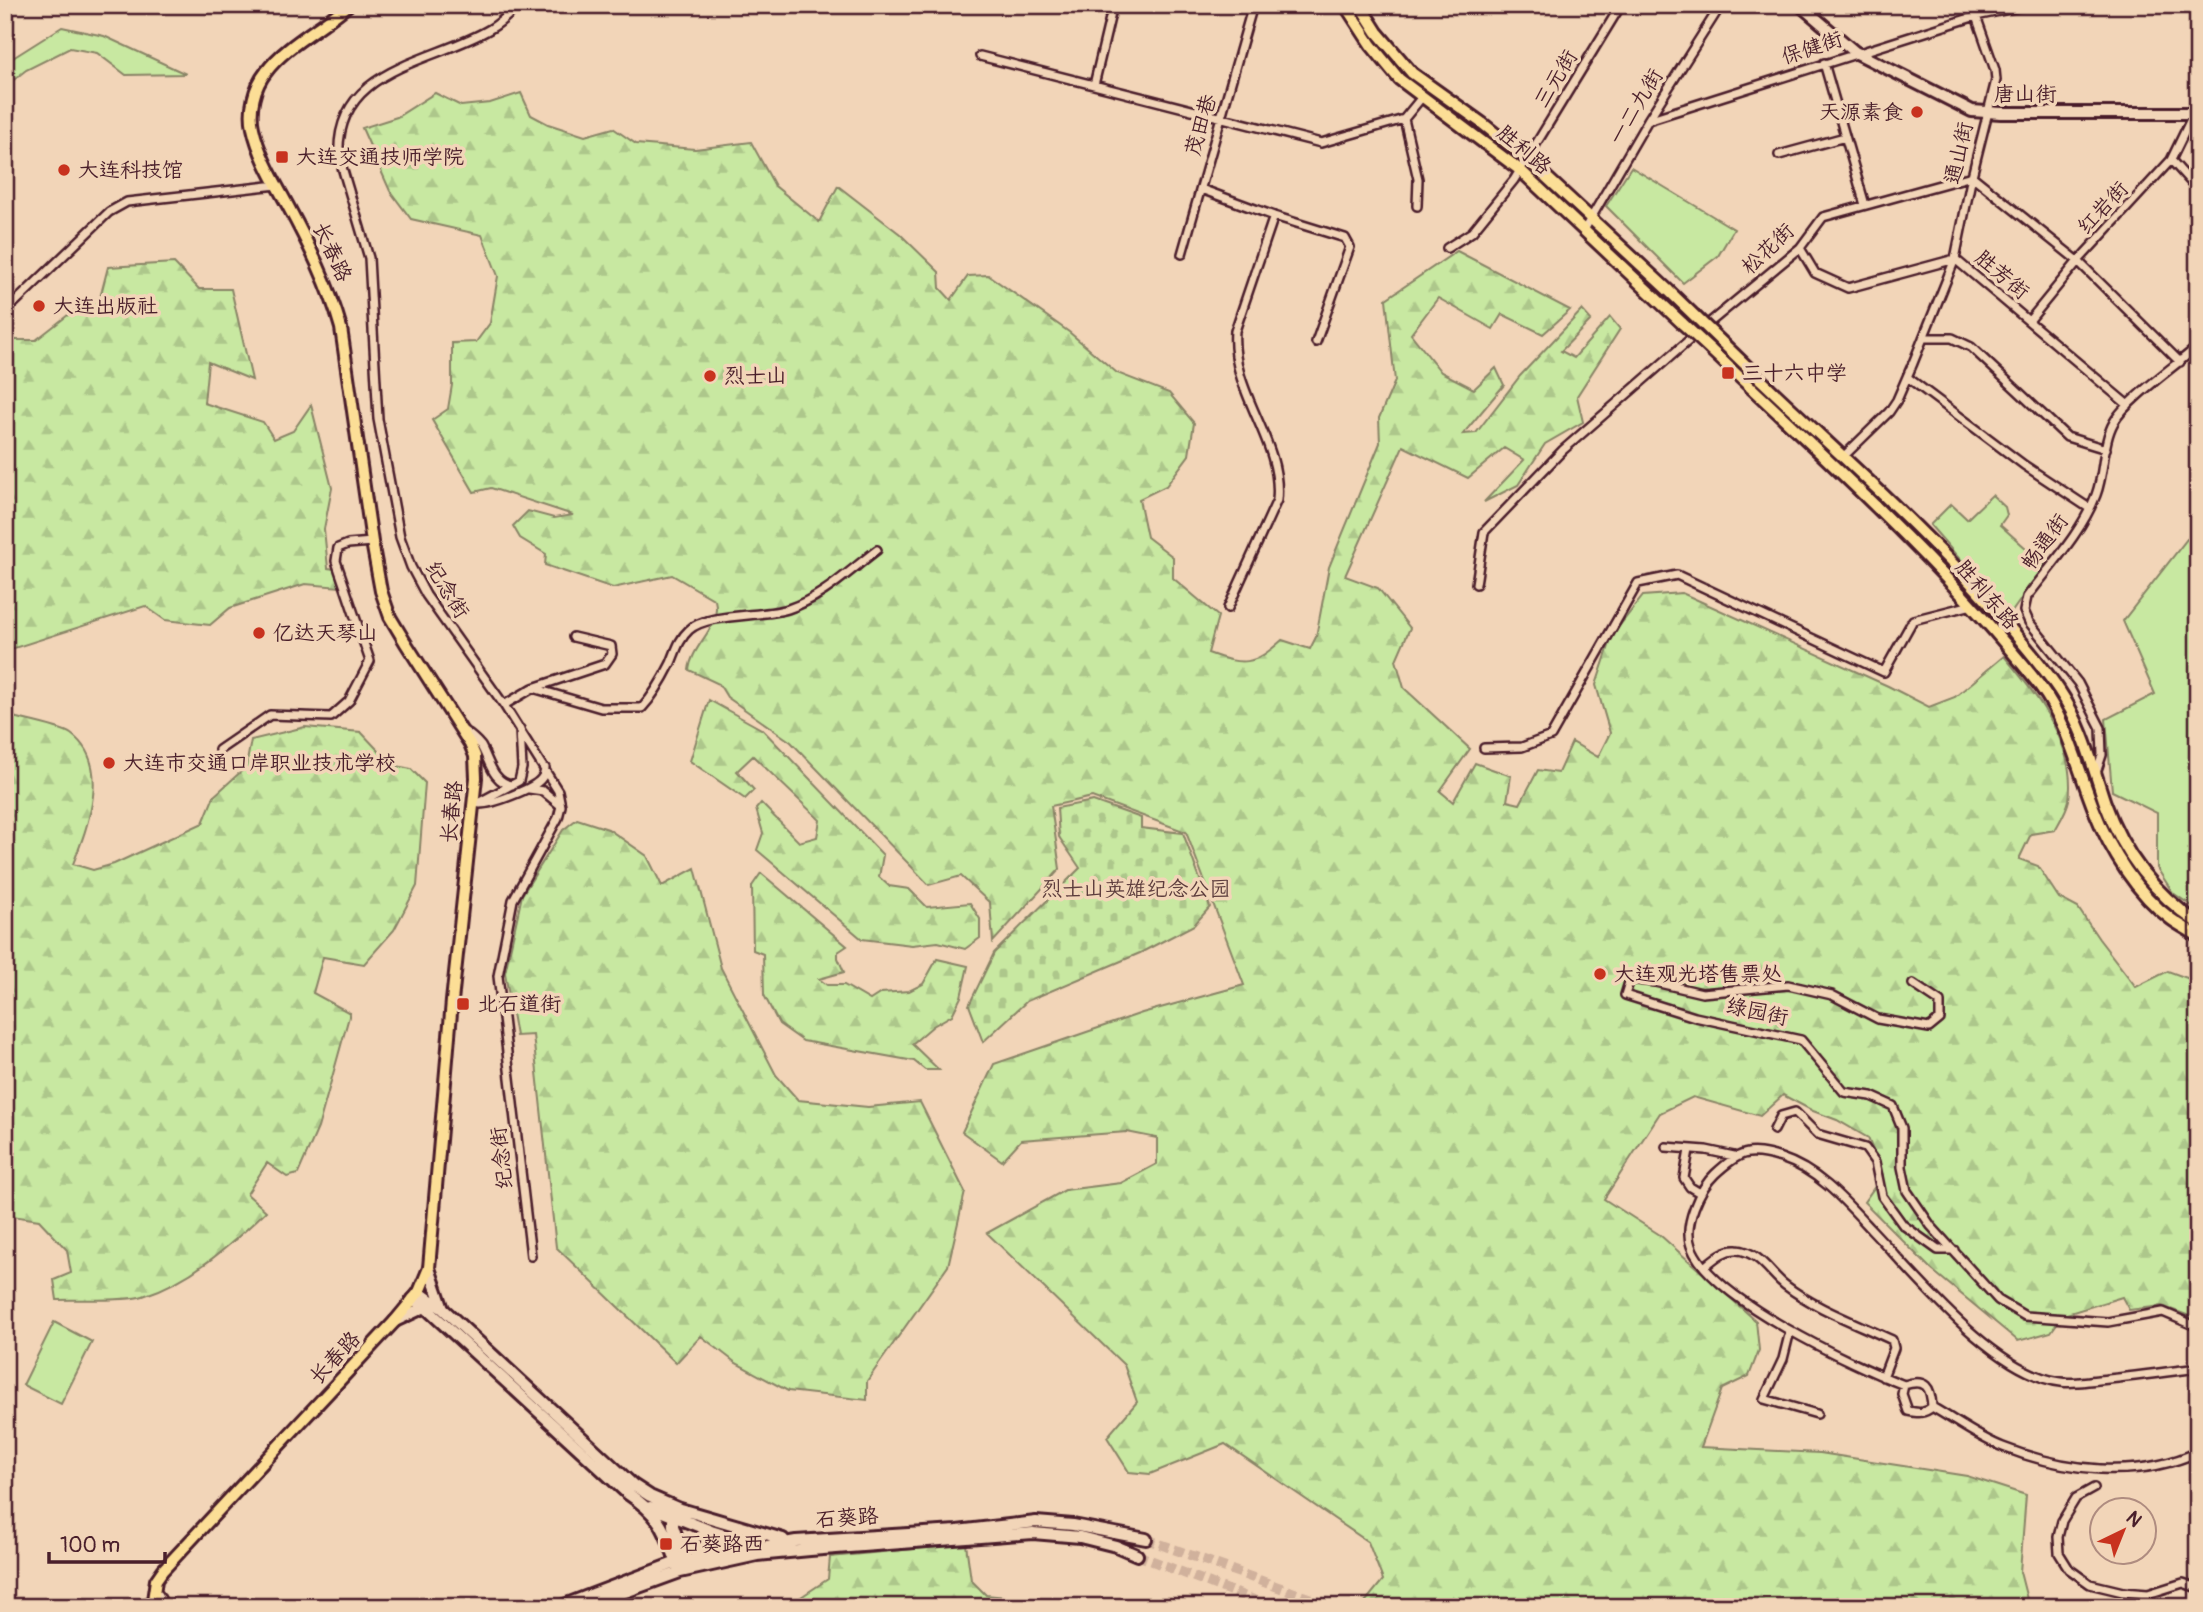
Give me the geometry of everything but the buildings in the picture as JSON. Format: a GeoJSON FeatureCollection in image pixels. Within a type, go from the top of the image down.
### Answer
{"type":"FeatureCollection","features":[{"type":"Feature","properties":{"kind":"main road","name":"长春路"},"geometry":{"type":"LineString","coordinates":[[152,1607],[156,1580],[163,1570],[395,1321],[416,1295],[429,1268],[451,1014],[476,805],[475,756],[462,730],[390,617],[381,591],[372,542],[341,328],[320,268],[277,185],[253,127],[253,103],[264,74],[275,62],[348,5]]}},
{"type":"Feature","properties":{"kind":"main road","name":"胜利路"},"geometry":{"type":"LineString","coordinates":[[1345,5],[1371,45],[1399,79],[1520,170],[1683,324]]}},
{"type":"Feature","properties":{"kind":"main road","name":"胜利路"},"geometry":{"type":"LineString","coordinates":[[1360,5],[1391,51],[1412,74],[1482,123],[1527,159],[1950,560],[2059,690],[2072,713],[2118,833],[2136,865],[2167,899],[2198,923]]}},
{"type":"Feature","properties":{"kind":"main road","name":"唐山街"},"geometry":{"type":"LineString","coordinates":[[1800,5],[1855,52],[1972,110],[1986,113],[2196,113]]}},
{"type":"Feature","properties":{"kind":"main road","name":"胜利东路"},"geometry":{"type":"LineString","coordinates":[[1683,324],[1851,483],[1972,605],[2042,689],[2066,732],[2095,814],[2119,859],[2139,888],[2169,918],[2198,936]]}},
{"type":"Feature","properties":{"kind":"main road"},"geometry":{"type":"LineString","coordinates":[[429,1268],[443,1309]]}},
{"type":"Feature","properties":{"kind":"main road"},"geometry":{"type":"LineString","coordinates":[[416,1295],[425,1307],[627,1493],[644,1504],[701,1527],[788,1552]]}},
{"type":"Feature","properties":{"kind":"main road"},"geometry":{"type":"LineString","coordinates":[[416,1295],[443,1309],[632,1485],[680,1509],[775,1539],[796,1541]]}},
{"type":"Feature","properties":{"kind":"main road"},"geometry":{"type":"LineString","coordinates":[[395,1321],[425,1307]]}},
{"type":"Feature","properties":{"kind":"main road"},"geometry":{"type":"LineString","coordinates":[[644,1504],[664,1527],[685,1565]]}},
{"type":"Feature","properties":{"kind":"main road"},"geometry":{"type":"LineString","coordinates":[[677,1518],[674,1519],[673,1526],[685,1565]]}},
{"type":"Feature","properties":{"kind":"main road","name":"石葵路"},"geometry":{"type":"LineString","coordinates":[[559,1607],[685,1565],[761,1546],[796,1541],[957,1531],[1036,1522],[1073,1525],[1146,1539]]}},
{"type":"Feature","properties":{"kind":"main road"},"geometry":{"type":"LineString","coordinates":[[685,1565],[706,1545],[707,1536],[701,1527]]}},
{"type":"Feature","properties":{"kind":"main road","name":"石葵路"},"geometry":{"type":"LineString","coordinates":[[584,1607],[685,1565],[788,1552],[1034,1533],[1080,1537],[1138,1555]]}},
{"type":"Feature","properties":{"kind":"street","name":"纪念街"},"geometry":{"type":"LineString","coordinates":[[519,5],[491,29],[388,71],[350,107],[338,142],[339,157],[369,258],[378,419],[400,537],[411,567],[426,595],[545,768],[558,791],[561,806],[558,818],[513,900],[498,976],[531,1256]]}},
{"type":"Feature","properties":{"kind":"street"},"geometry":{"type":"LineString","coordinates":[[1094,86],[1113,5]]}},
{"type":"Feature","properties":{"kind":"street","name":"茂田巷"},"geometry":{"type":"LineString","coordinates":[[1182,254],[1253,5]]}},
{"type":"Feature","properties":{"kind":"street","name":"三元街"},"geometry":{"type":"LineString","coordinates":[[1447,248],[1472,232],[1520,170],[1621,5]]}},
{"type":"Feature","properties":{"kind":"street","name":"一二九街"},"geometry":{"type":"LineString","coordinates":[[1584,230],[1648,120],[1721,5]]}},
{"type":"Feature","properties":{"kind":"street","name":"保健街"},"geometry":{"type":"LineString","coordinates":[[1648,120],[1855,52],[1976,16],[2029,5]]}},
{"type":"Feature","properties":{"kind":"street","name":"通山街"},"geometry":{"type":"LineString","coordinates":[[1843,457],[1889,412],[1907,377],[1955,259],[1986,113],[1996,80],[1976,16]]}},
{"type":"Feature","properties":{"kind":"street"},"geometry":{"type":"LineString","coordinates":[[980,56],[1321,143],[1404,119],[1422,97]]}},
{"type":"Feature","properties":{"kind":"street"},"geometry":{"type":"LineString","coordinates":[[1824,63],[1865,205]]}},
{"type":"Feature","properties":{"kind":"street","name":"红岩街"},"geometry":{"type":"LineString","coordinates":[[2029,321],[2078,261],[2171,160],[2196,113]]}},
{"type":"Feature","properties":{"kind":"street"},"geometry":{"type":"LineString","coordinates":[[1404,119],[1418,179],[1417,206]]}},
{"type":"Feature","properties":{"kind":"street"},"geometry":{"type":"LineString","coordinates":[[1779,155],[1845,137]]}},
{"type":"Feature","properties":{"kind":"street"},"geometry":{"type":"LineString","coordinates":[[2171,160],[2198,190]]}},
{"type":"Feature","properties":{"kind":"street"},"geometry":{"type":"LineString","coordinates":[[1972,176],[2078,261],[2180,362]]}},
{"type":"Feature","properties":{"kind":"street","name":"松花街"},"geometry":{"type":"LineString","coordinates":[[1476,584],[1484,532],[1563,450],[1800,248],[1823,217],[1972,176]]}},
{"type":"Feature","properties":{"kind":"street"},"geometry":{"type":"LineString","coordinates":[[5,312],[109,212],[127,202],[277,185]]}},
{"type":"Feature","properties":{"kind":"street"},"geometry":{"type":"LineString","coordinates":[[1201,189],[1345,238],[1350,247],[1316,342]]}},
{"type":"Feature","properties":{"kind":"street"},"geometry":{"type":"LineString","coordinates":[[1228,608],[1277,500],[1279,481],[1264,435],[1246,398],[1233,352],[1235,331],[1274,216]]}},
{"type":"Feature","properties":{"kind":"street","name":"胜芳街"},"geometry":{"type":"LineString","coordinates":[[1800,248],[1815,272],[1848,288],[1955,259],[2128,405]]}},
{"type":"Feature","properties":{"kind":"street"},"geometry":{"type":"LineString","coordinates":[[1923,338],[1952,338],[1971,347],[2067,437],[2106,449]]}},
{"type":"Feature","properties":{"kind":"street","name":"畅通街"},"geometry":{"type":"LineString","coordinates":[[2096,773],[2102,755],[2101,728],[2078,683],[2029,622],[2024,611],[2027,597],[2082,522],[2097,494],[2115,419],[2198,346]]}},
{"type":"Feature","properties":{"kind":"street"},"geometry":{"type":"LineString","coordinates":[[1907,377],[2024,465],[2089,508]]}},
{"type":"Feature","properties":{"kind":"street"},"geometry":{"type":"LineString","coordinates":[[219,750],[270,715],[331,717],[349,701],[370,660],[336,561],[338,548],[348,544],[372,542]]}},
{"type":"Feature","properties":{"kind":"street"},"geometry":{"type":"LineString","coordinates":[[533,688],[601,708],[642,708],[650,700],[680,640],[691,628],[707,621],[786,610],[811,600],[877,550]]}},
{"type":"Feature","properties":{"kind":"street"},"geometry":{"type":"LineString","coordinates":[[1484,747],[1522,747],[1551,736],[1638,583],[1677,575],[1884,672],[1913,620],[1972,605]]}},
{"type":"Feature","properties":{"kind":"street"},"geometry":{"type":"LineString","coordinates":[[504,705],[533,688],[606,664],[612,654],[611,646],[573,637]]}},
{"type":"Feature","properties":{"kind":"street"},"geometry":{"type":"LineString","coordinates":[[476,805],[519,781],[520,729]]}},
{"type":"Feature","properties":{"kind":"street"},"geometry":{"type":"LineString","coordinates":[[462,730],[480,744],[501,782],[512,785]]}},
{"type":"Feature","properties":{"kind":"street"},"geometry":{"type":"LineString","coordinates":[[476,805],[497,802],[537,783],[544,776],[545,768]]}},
{"type":"Feature","properties":{"kind":"street"},"geometry":{"type":"LineString","coordinates":[[524,789],[543,791],[561,806]]}},
{"type":"Feature","properties":{"kind":"street","name":"绿园街"},"geometry":{"type":"LineString","coordinates":[[1913,984],[1940,1002],[1940,1019],[1929,1028],[1878,1019],[1832,995],[1788,985],[1702,993],[1630,979],[1625,995],[1695,1017],[1801,1040],[1844,1091],[1871,1096],[1893,1106],[1902,1128],[1902,1167],[1907,1191],[1931,1226],[1998,1300],[2025,1316],[2108,1322],[2163,1312],[2198,1327]]}},
{"type":"Feature","properties":{"kind":"street"},"geometry":{"type":"LineString","coordinates":[[1773,1130],[1781,1116],[1795,1112],[1817,1134],[1865,1148],[1875,1162],[1882,1196],[1903,1225],[1938,1250],[1954,1251]]}},
{"type":"Feature","properties":{"kind":"street"},"geometry":{"type":"LineString","coordinates":[[1666,1147],[1706,1150],[1734,1156],[1752,1152],[1804,1167],[1843,1199],[1945,1306],[1984,1342],[2020,1369],[2041,1378],[2064,1383],[2198,1368]]}},
{"type":"Feature","properties":{"kind":"street"},"geometry":{"type":"LineString","coordinates":[[1689,1150],[1684,1178],[1690,1187],[1700,1193]]}},
{"type":"Feature","properties":{"kind":"street"},"geometry":{"type":"LineString","coordinates":[[1734,1156],[1707,1182],[1691,1219],[1690,1245],[1704,1267],[1738,1298],[1790,1331],[1883,1377],[1904,1385],[1915,1382],[1924,1384],[1932,1392],[1932,1407],[1927,1412],[1908,1411],[1902,1394],[1904,1385]]}},
{"type":"Feature","properties":{"kind":"street"},"geometry":{"type":"LineString","coordinates":[[1704,1267],[1727,1250],[1739,1250],[1755,1256],[1783,1284],[1808,1300],[1892,1340],[1894,1348],[1883,1377]]}},
{"type":"Feature","properties":{"kind":"street"},"geometry":{"type":"LineString","coordinates":[[1790,1331],[1783,1359],[1765,1399],[1817,1414]]}},
{"type":"Feature","properties":{"kind":"street"},"geometry":{"type":"LineString","coordinates":[[1932,1407],[2001,1447],[2046,1462],[2099,1470],[2147,1468],[2178,1461],[2198,1452]]}},
{"type":"Feature","properties":{"kind":"street"},"geometry":{"type":"LineString","coordinates":[[2094,1488],[2076,1498],[2062,1521],[2058,1537],[2059,1553],[2069,1569],[2090,1584],[2123,1592],[2148,1594],[2183,1583],[2198,1588]]}},
{"type":"Feature","properties":{"kind":"street"},"geometry":{"type":"LineString","coordinates":[[159,1595],[165,1607]]}},
{"type":"Feature","properties":{"kind":"green space"},"geometry":{"type":"Polygon","coordinates":[[[62,27],[104,36],[186,74],[126,75],[97,53],[70,48],[26,70],[5,87],[5,63],[62,27]]]}},
{"type":"Feature","properties":{"kind":"green space"},"geometry":{"type":"Polygon","coordinates":[[[435,93],[461,106],[490,103],[521,93],[531,115],[548,124],[585,136],[613,128],[636,144],[695,149],[751,142],[775,186],[819,222],[838,186],[900,234],[939,272],[940,288],[951,300],[968,276],[988,275],[1069,332],[1117,373],[1169,393],[1194,423],[1189,455],[1166,486],[1139,499],[1147,537],[1173,557],[1173,578],[1218,616],[1208,653],[1231,660],[1255,659],[1282,640],[1310,649],[1316,637],[1329,567],[1380,443],[1379,418],[1395,381],[1386,299],[1457,251],[1570,310],[1543,334],[1502,314],[1493,329],[1438,298],[1411,334],[1441,372],[1474,389],[1496,368],[1504,385],[1463,434],[1476,433],[1520,376],[1582,310],[1591,320],[1561,351],[1574,358],[1610,317],[1620,329],[1577,396],[1583,422],[1545,444],[1518,485],[1484,502],[1524,460],[1504,448],[1468,478],[1403,446],[1345,576],[1378,588],[1410,628],[1396,660],[1404,688],[1470,749],[1440,791],[1453,802],[1475,763],[1511,776],[1507,801],[1520,804],[1538,770],[1558,773],[1572,742],[1598,757],[1610,733],[1596,685],[1613,634],[1643,596],[1682,593],[1929,707],[1955,697],[2004,656],[2052,722],[2061,740],[2070,779],[2068,804],[2055,830],[2031,834],[2019,859],[2038,866],[2059,898],[2078,908],[2136,987],[2168,971],[2198,982],[2198,1319],[2162,1306],[2129,1310],[2122,1297],[2063,1315],[2051,1332],[2018,1341],[1932,1270],[1864,1202],[1883,1175],[1868,1138],[1783,1095],[1760,1116],[1693,1097],[1660,1113],[1604,1199],[1660,1235],[1756,1321],[1759,1350],[1749,1376],[1722,1389],[1701,1447],[1820,1453],[1967,1476],[2026,1495],[2020,1572],[2029,1607],[1361,1607],[1383,1580],[1368,1542],[1225,1444],[1150,1474],[1129,1472],[1107,1437],[1137,1402],[1124,1365],[987,1233],[1065,1190],[1121,1183],[1157,1164],[1157,1138],[1127,1132],[1021,1140],[1002,1161],[962,1132],[994,1064],[1142,1013],[1244,985],[1186,832],[1092,797],[1051,806],[1060,869],[993,942],[990,903],[961,876],[929,885],[791,742],[727,697],[719,684],[689,670],[695,652],[714,619],[715,600],[672,575],[613,588],[545,565],[546,554],[520,538],[513,526],[528,511],[554,518],[573,515],[491,488],[474,492],[432,420],[448,409],[452,385],[452,343],[476,342],[490,323],[498,276],[482,235],[411,219],[390,191],[362,128],[397,117],[435,93]]]}},
{"type":"Feature","properties":{"kind":"green space"},"geometry":{"type":"Polygon","coordinates":[[[1631,167],[1734,229],[1718,256],[1683,283],[1606,206],[1631,167]]]}},
{"type":"Feature","properties":{"kind":"green space"},"geometry":{"type":"Polygon","coordinates":[[[174,263],[199,289],[231,289],[252,380],[208,362],[204,403],[263,422],[274,439],[293,431],[311,405],[332,488],[324,529],[328,568],[335,569],[340,587],[305,584],[230,608],[210,625],[165,620],[145,606],[5,651],[5,340],[36,340],[73,311],[100,298],[108,267],[174,263]]]}},
{"type":"Feature","properties":{"kind":"green space"},"geometry":{"type":"Polygon","coordinates":[[[1992,495],[2005,507],[2007,515],[2000,525],[2045,565],[2009,616],[1930,525],[1951,504],[1967,519],[1992,495]]]}},
{"type":"Feature","properties":{"kind":"green space"},"geometry":{"type":"Polygon","coordinates":[[[2198,525],[2198,910],[2173,893],[2157,868],[2157,813],[2112,791],[2106,719],[2155,694],[2123,621],[2198,525]]]}},
{"type":"Feature","properties":{"kind":"green space"},"geometry":{"type":"Polygon","coordinates":[[[709,700],[763,730],[883,855],[879,877],[889,886],[909,889],[927,907],[970,903],[980,919],[980,938],[965,949],[938,942],[912,945],[862,939],[757,850],[763,833],[756,809],[761,803],[799,842],[817,837],[820,820],[753,756],[737,771],[754,790],[745,799],[690,761],[709,700]]]}},
{"type":"Feature","properties":{"kind":"green space"},"geometry":{"type":"Polygon","coordinates":[[[5,713],[66,731],[83,747],[91,762],[93,796],[85,832],[73,864],[93,870],[114,864],[203,823],[214,796],[246,767],[251,740],[305,727],[361,732],[392,765],[411,769],[425,783],[417,886],[394,930],[364,964],[323,957],[313,993],[350,1013],[318,1128],[298,1174],[287,1177],[267,1163],[247,1194],[266,1211],[239,1237],[194,1271],[161,1289],[135,1298],[57,1300],[54,1280],[71,1273],[67,1250],[39,1220],[5,1215],[5,713]]]}},
{"type":"Feature","properties":{"kind":"green space","name":"烈士山英雄纪念公园"},"geometry":{"type":"Polygon","coordinates":[[[1093,801],[1141,818],[1141,828],[1183,833],[1210,907],[1194,925],[1140,953],[1027,1001],[983,1042],[969,1005],[994,953],[1080,868],[1059,837],[1057,808],[1093,801]]]}},
{"type":"Feature","properties":{"kind":"green space"},"geometry":{"type":"Polygon","coordinates":[[[577,819],[608,829],[647,856],[662,886],[695,868],[721,968],[776,1075],[798,1100],[868,1107],[920,1102],[965,1192],[948,1266],[867,1381],[867,1400],[788,1391],[736,1363],[701,1336],[676,1363],[556,1247],[533,1035],[516,1036],[505,973],[522,895],[563,830],[577,819]]]}},
{"type":"Feature","properties":{"kind":"green space"},"geometry":{"type":"Polygon","coordinates":[[[761,873],[847,946],[838,952],[844,972],[819,979],[827,985],[844,985],[870,1000],[881,993],[909,991],[923,984],[937,959],[968,966],[961,997],[952,1015],[933,1026],[912,1044],[939,1070],[925,1070],[914,1061],[803,1041],[779,1024],[764,995],[763,954],[753,950],[752,886],[761,873]]]}},
{"type":"Feature","properties":{"kind":"green space"},"geometry":{"type":"Polygon","coordinates":[[[54,1322],[92,1342],[61,1404],[23,1385],[54,1322]]]}},
{"type":"Feature","properties":{"kind":"green space"},"geometry":{"type":"Polygon","coordinates":[[[966,1544],[971,1580],[986,1595],[1053,1607],[786,1607],[828,1579],[830,1557],[966,1544]]]}},
{"type":"Feature","properties":{"kind":"tunnel"},"geometry":{"type":"LineString","coordinates":[[1146,1539],[1333,1607]]}},
{"type":"Feature","properties":{"kind":"tunnel"},"geometry":{"type":"LineString","coordinates":[[1137,1555],[1272,1607]]}},
{"type":"Feature","properties":{"kind":"place","name":"天源素食"},"geometry":{"type":"Point","coordinates":[1917,112]}},
{"type":"Feature","properties":{"kind":"place","name":"大连交通技师学院"},"geometry":{"type":"Point","coordinates":[282,157]}},
{"type":"Feature","properties":{"kind":"place","name":"大连科技馆"},"geometry":{"type":"Point","coordinates":[64,170]}},
{"type":"Feature","properties":{"kind":"place","name":"大连出版社"},"geometry":{"type":"Point","coordinates":[39,306]}},
{"type":"Feature","properties":{"kind":"place","name":"三十六中学"},"geometry":{"type":"Point","coordinates":[1728,373]}},
{"type":"Feature","properties":{"kind":"place","name":"烈士山"},"geometry":{"type":"Point","coordinates":[710,376]}},
{"type":"Feature","properties":{"kind":"place","name":"亿达天琴山"},"geometry":{"type":"Point","coordinates":[259,633]}},
{"type":"Feature","properties":{"kind":"place","name":"大连市交通口岸职业技术学校"},"geometry":{"type":"Point","coordinates":[109,763]}},
{"type":"Feature","properties":{"kind":"place","name":"大连观光塔售票处"},"geometry":{"type":"Point","coordinates":[1600,974]}},
{"type":"Feature","properties":{"kind":"place","name":"北石道街"},"geometry":{"type":"Point","coordinates":[463,1004]}},
{"type":"Feature","properties":{"kind":"place","name":"石葵路西"},"geometry":{"type":"Point","coordinates":[666,1544]}}]}
